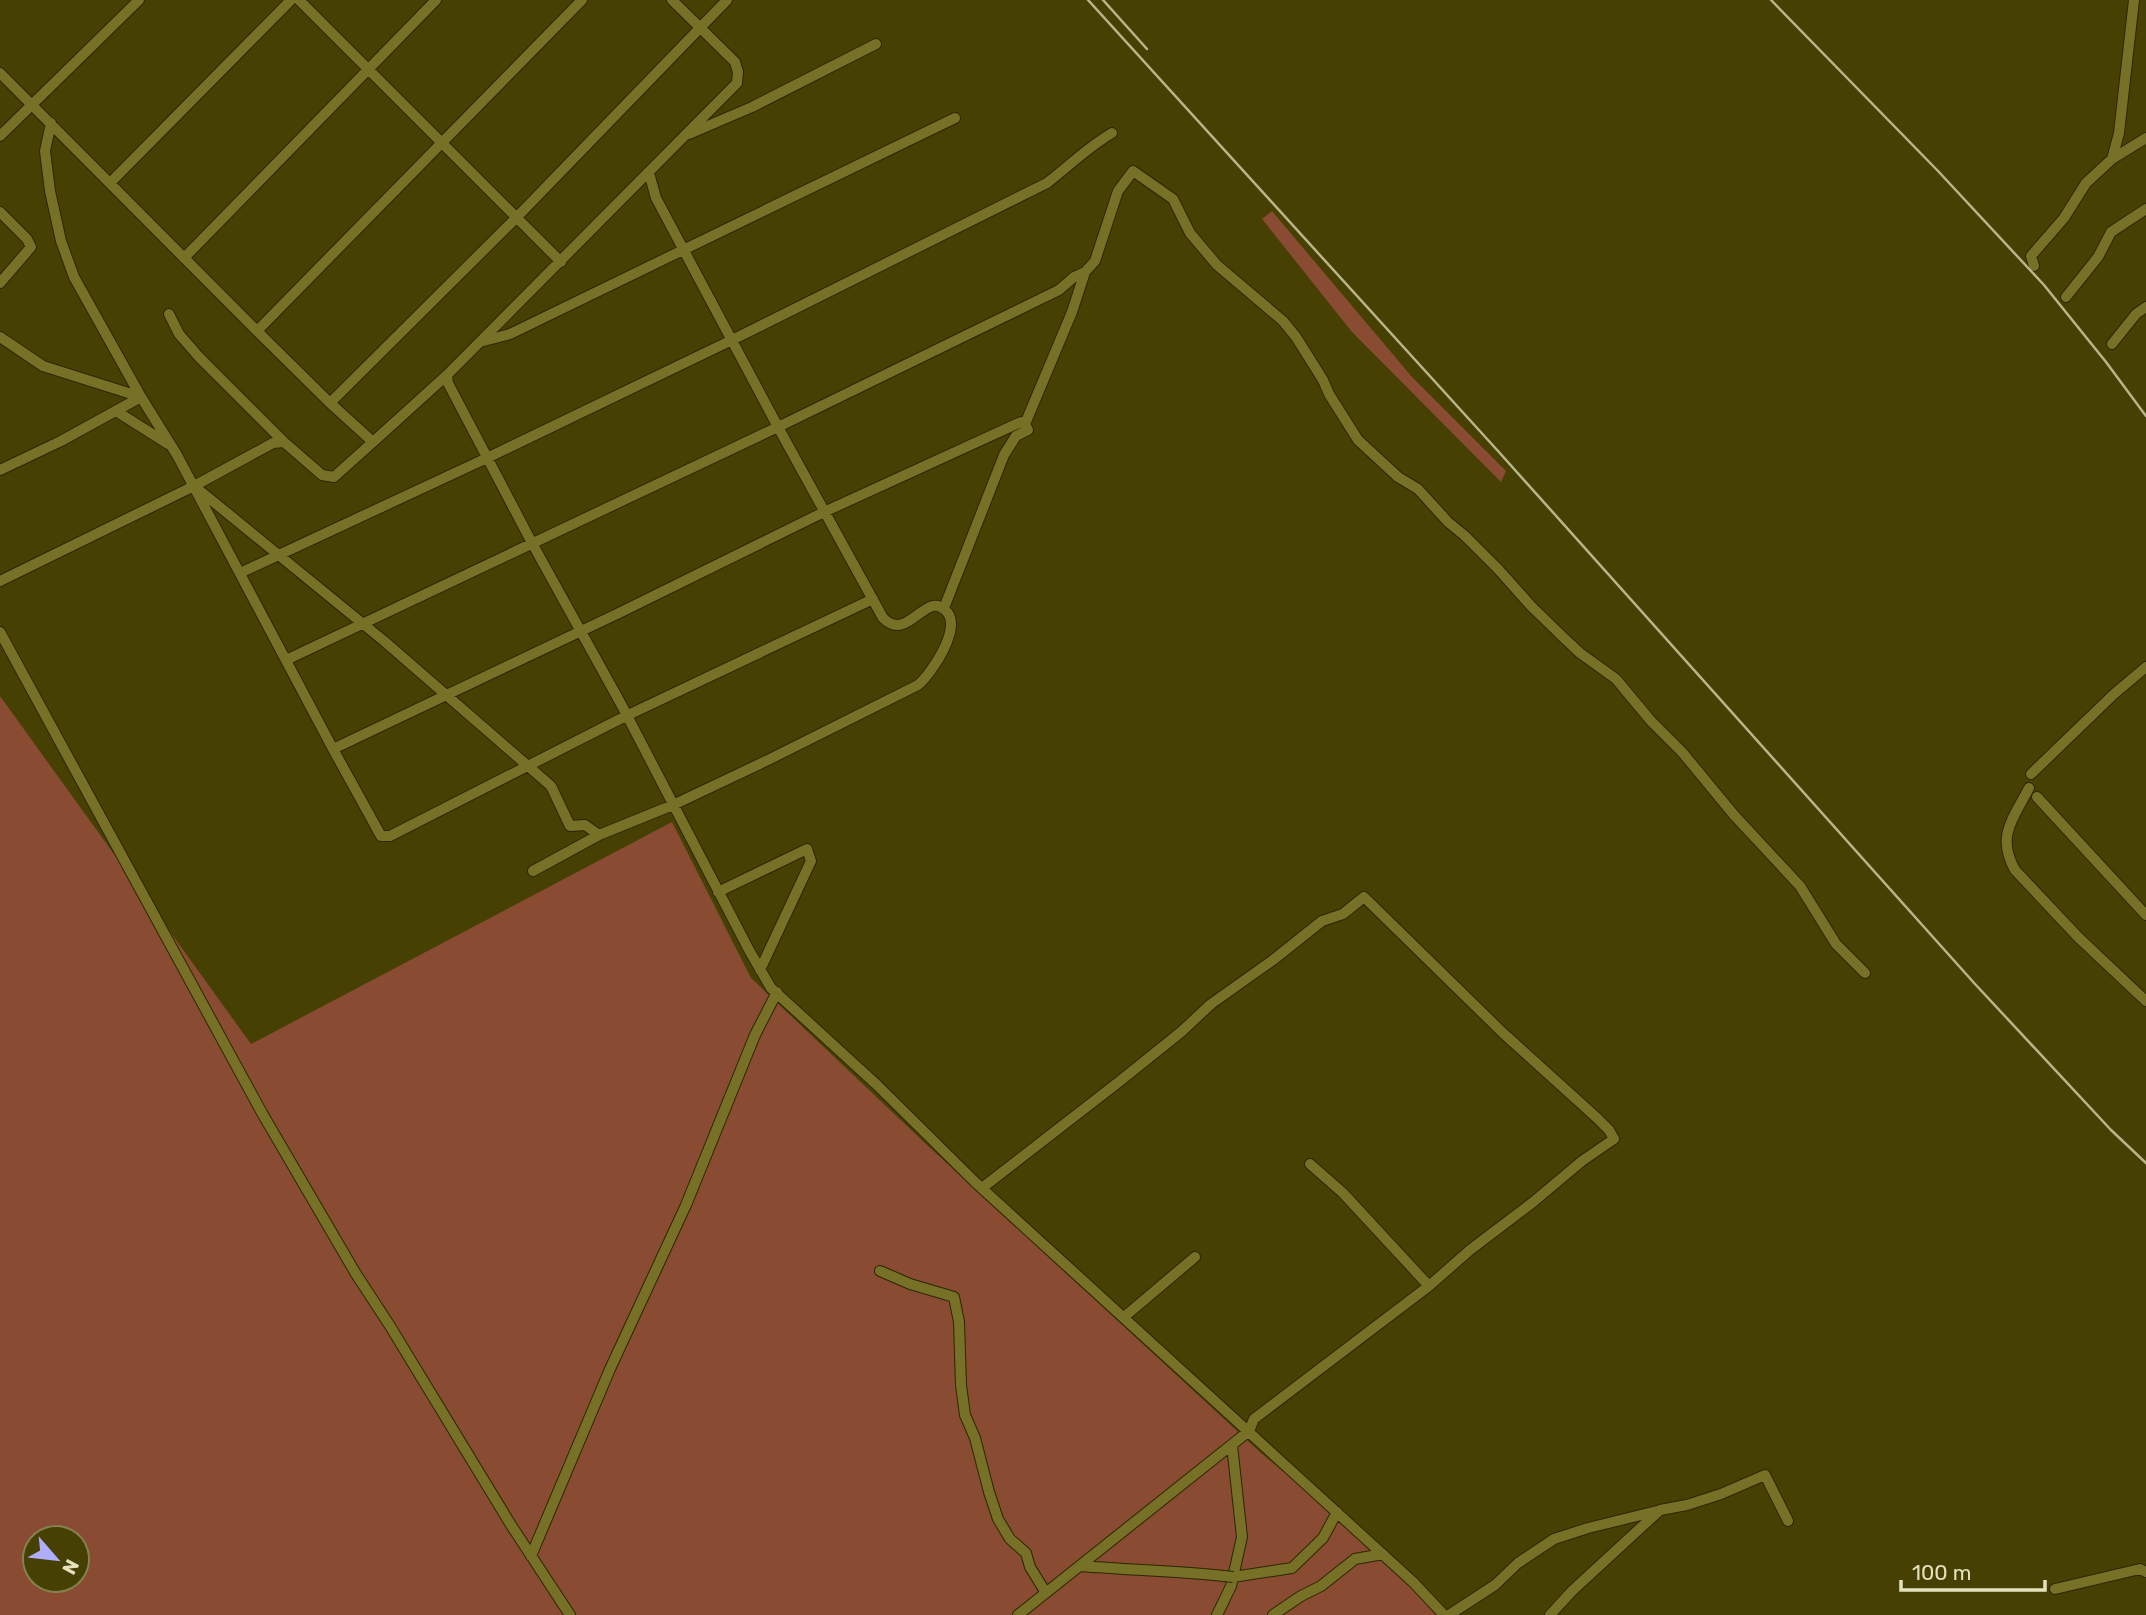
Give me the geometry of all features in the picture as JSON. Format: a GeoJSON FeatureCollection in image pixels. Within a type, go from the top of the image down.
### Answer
{"type":"FeatureCollection","features":[{"type":"Feature","properties":{"kind":"street"},"geometry":{"type":"LineString","coordinates":[[0,136],[139,0]]}},
{"type":"Feature","properties":{"kind":"street"},"geometry":{"type":"LineString","coordinates":[[111,182],[291,0]]}},
{"type":"Feature","properties":{"kind":"street"},"geometry":{"type":"LineString","coordinates":[[299,0],[561,262]]}},
{"type":"Feature","properties":{"kind":"street"},"geometry":{"type":"LineString","coordinates":[[184,258],[436,0]]}},
{"type":"Feature","properties":{"kind":"street"},"geometry":{"type":"LineString","coordinates":[[257,331],[582,0]]}},
{"type":"Feature","properties":{"kind":"street"},"geometry":{"type":"LineString","coordinates":[[169,314],[179,334],[192,349],[285,442],[322,475],[334,477],[447,375],[737,83],[735,62],[673,0]]}},
{"type":"Feature","properties":{"kind":"street"},"geometry":{"type":"LineString","coordinates":[[330,403],[517,218],[727,0]]}},
{"type":"Feature","properties":{"kind":"street"},"geometry":{"type":"LineString","coordinates":[[2112,159],[2119,133],[2134,0]]}},
{"type":"Feature","properties":{"kind":"street"},"geometry":{"type":"LineString","coordinates":[[686,135],[752,107],[876,44]]}},
{"type":"Feature","properties":{"kind":"street"},"geometry":{"type":"LineString","coordinates":[[0,73],[257,331],[373,442]]}},
{"type":"Feature","properties":{"kind":"street"},"geometry":{"type":"LineString","coordinates":[[478,343],[510,334],[955,118]]}},
{"type":"Feature","properties":{"kind":"street"},"geometry":{"type":"LineString","coordinates":[[51,123],[45,151],[50,191],[61,241],[74,276],[194,486],[332,749],[381,836],[385,837],[626,716],[873,600]]}},
{"type":"Feature","properties":{"kind":"street"},"geometry":{"type":"LineString","coordinates":[[240,573],[732,340],[1046,183],[1087,149],[1112,133]]}},
{"type":"Feature","properties":{"kind":"street"},"geometry":{"type":"LineString","coordinates":[[2034,266],[2031,256],[2064,218],[2086,183],[2112,159],[2146,138]]}},
{"type":"Feature","properties":{"kind":"street"},"geometry":{"type":"LineString","coordinates":[[1025,424],[1068,321],[1085,272],[1095,261],[1118,191],[1133,171],[1173,199],[1190,233],[1217,265],[1283,321],[1296,337],[1359,440],[1398,477],[1418,489],[1580,653],[1616,679],[1734,815],[1800,886],[1836,944],[1865,973]]}},
{"type":"Feature","properties":{"kind":"street"},"geometry":{"type":"LineString","coordinates":[[533,871],[599,835],[673,805],[768,761],[918,685],[926,678],[949,639],[952,626],[951,618],[944,608],[936,606],[928,607],[907,623],[894,625],[883,618],[656,198],[649,173]]}},
{"type":"Feature","properties":{"kind":"street"},"geometry":{"type":"LineString","coordinates":[[2066,298],[2098,257],[2111,232],[2146,209]]}},
{"type":"Feature","properties":{"kind":"street"},"geometry":{"type":"LineString","coordinates":[[0,212],[27,239],[31,247],[0,283]]}},
{"type":"Feature","properties":{"kind":"street"},"geometry":{"type":"LineString","coordinates":[[286,660],[778,427],[1059,290],[1074,277],[1085,272]]}},
{"type":"Feature","properties":{"kind":"street"},"geometry":{"type":"LineString","coordinates":[[2112,344],[2136,314],[2146,307]]}},
{"type":"Feature","properties":{"kind":"street"},"geometry":{"type":"LineString","coordinates":[[0,337],[43,366],[141,397]]}},
{"type":"Feature","properties":{"kind":"street"},"geometry":{"type":"LineString","coordinates":[[447,375],[448,383],[487,458],[771,988],[867,1076],[982,1188],[1447,1615],[1495,1585],[1518,1563],[1554,1539],[1614,1521],[1687,1505],[1765,1475],[1788,1521]]}},
{"type":"Feature","properties":{"kind":"street"},"geometry":{"type":"LineString","coordinates":[[0,470],[61,441],[141,397]]}},
{"type":"Feature","properties":{"kind":"street"},"geometry":{"type":"LineString","coordinates":[[116,411],[170,445]]}},
{"type":"Feature","properties":{"kind":"street"},"geometry":{"type":"LineString","coordinates":[[332,749],[824,512],[1021,422],[1028,430],[1016,436],[1004,456],[944,608]]}},
{"type":"Feature","properties":{"kind":"street"},"geometry":{"type":"LineString","coordinates":[[0,581],[194,486],[273,443],[285,442]]}},
{"type":"Feature","properties":{"kind":"street"},"geometry":{"type":"LineString","coordinates":[[194,486],[363,624],[551,786],[570,826],[585,825],[599,835]]}},
{"type":"Feature","properties":{"kind":"street"},"geometry":{"type":"LineString","coordinates":[[0,632],[262,1113],[356,1274],[570,1615]]}},
{"type":"Feature","properties":{"kind":"street"},"geometry":{"type":"LineString","coordinates":[[2031,774],[2146,667]]}},
{"type":"Feature","properties":{"kind":"street"},"geometry":{"type":"LineString","coordinates":[[2029,788],[2010,821],[2006,837],[2008,856],[2015,870],[2078,937],[2146,1001]]}},
{"type":"Feature","properties":{"kind":"street"},"geometry":{"type":"LineString","coordinates":[[2037,797],[2146,915]]}},
{"type":"Feature","properties":{"kind":"street"},"geometry":{"type":"LineString","coordinates":[[718,892],[807,849],[811,861],[760,970]]}},
{"type":"Feature","properties":{"kind":"street"},"geometry":{"type":"LineString","coordinates":[[982,1188],[1120,1081],[1212,1004],[1322,921],[1343,914],[1364,897],[1503,1033],[1597,1118],[1614,1139],[1582,1161],[1429,1286],[1254,1419],[1249,1432],[1018,1615]]}},
{"type":"Feature","properties":{"kind":"street"},"geometry":{"type":"LineString","coordinates":[[531,1556],[610,1369],[686,1205],[755,1035],[777,992]]}},
{"type":"Feature","properties":{"kind":"street"},"geometry":{"type":"LineString","coordinates":[[1310,1164],[1343,1193],[1429,1286]]}},
{"type":"Feature","properties":{"kind":"street"},"geometry":{"type":"LineString","coordinates":[[1124,1317],[1195,1257]]}},
{"type":"Feature","properties":{"kind":"street"},"geometry":{"type":"LineString","coordinates":[[880,1271],[910,1284],[954,1297],[959,1322],[965,1415],[975,1438],[998,1519],[1010,1539],[1026,1553],[1030,1567],[1046,1593]]}},
{"type":"Feature","properties":{"kind":"street"},"geometry":{"type":"LineString","coordinates":[[1217,1615],[1231,1586],[1242,1537],[1232,1445]]}},
{"type":"Feature","properties":{"kind":"street"},"geometry":{"type":"LineString","coordinates":[[1550,1615],[1572,1591],[1660,1510]]}},
{"type":"Feature","properties":{"kind":"street"},"geometry":{"type":"LineString","coordinates":[[1081,1566],[1229,1577],[1292,1568],[1323,1538],[1337,1512]]}},
{"type":"Feature","properties":{"kind":"street"},"geometry":{"type":"LineString","coordinates":[[1273,1615],[1321,1586],[1355,1559],[1382,1554]]}},
{"type":"Feature","properties":{"kind":"street"},"geometry":{"type":"LineString","coordinates":[[2055,1589],[2140,1569],[2146,1572]]}},
{"type":"Feature","properties":{"kind":"shaded area"},"geometry":{"type":"Polygon","coordinates":[[[1272,211],[1412,377],[1506,471],[1501,482],[1352,332],[1262,219],[1272,211]]]}},
{"type":"Feature","properties":{"kind":"shaded area"},"geometry":{"type":"Polygon","coordinates":[[[0,696],[251,1044],[672,822],[751,978],[926,1144],[1261,1453],[1382,1554],[1441,1615],[0,1615],[0,696]]]}},
{"type":"Feature","properties":{"kind":"railway"},"geometry":{"type":"LineString","coordinates":[[1088,0],[1498,451],[1975,984],[2111,1130],[2146,1163]]}},
{"type":"Feature","properties":{"kind":"railway"},"geometry":{"type":"LineString","coordinates":[[1103,0],[1147,49]]}},
{"type":"Feature","properties":{"kind":"railway"},"geometry":{"type":"LineString","coordinates":[[1771,0],[1938,171],[2044,285],[2146,416]]}}]}
